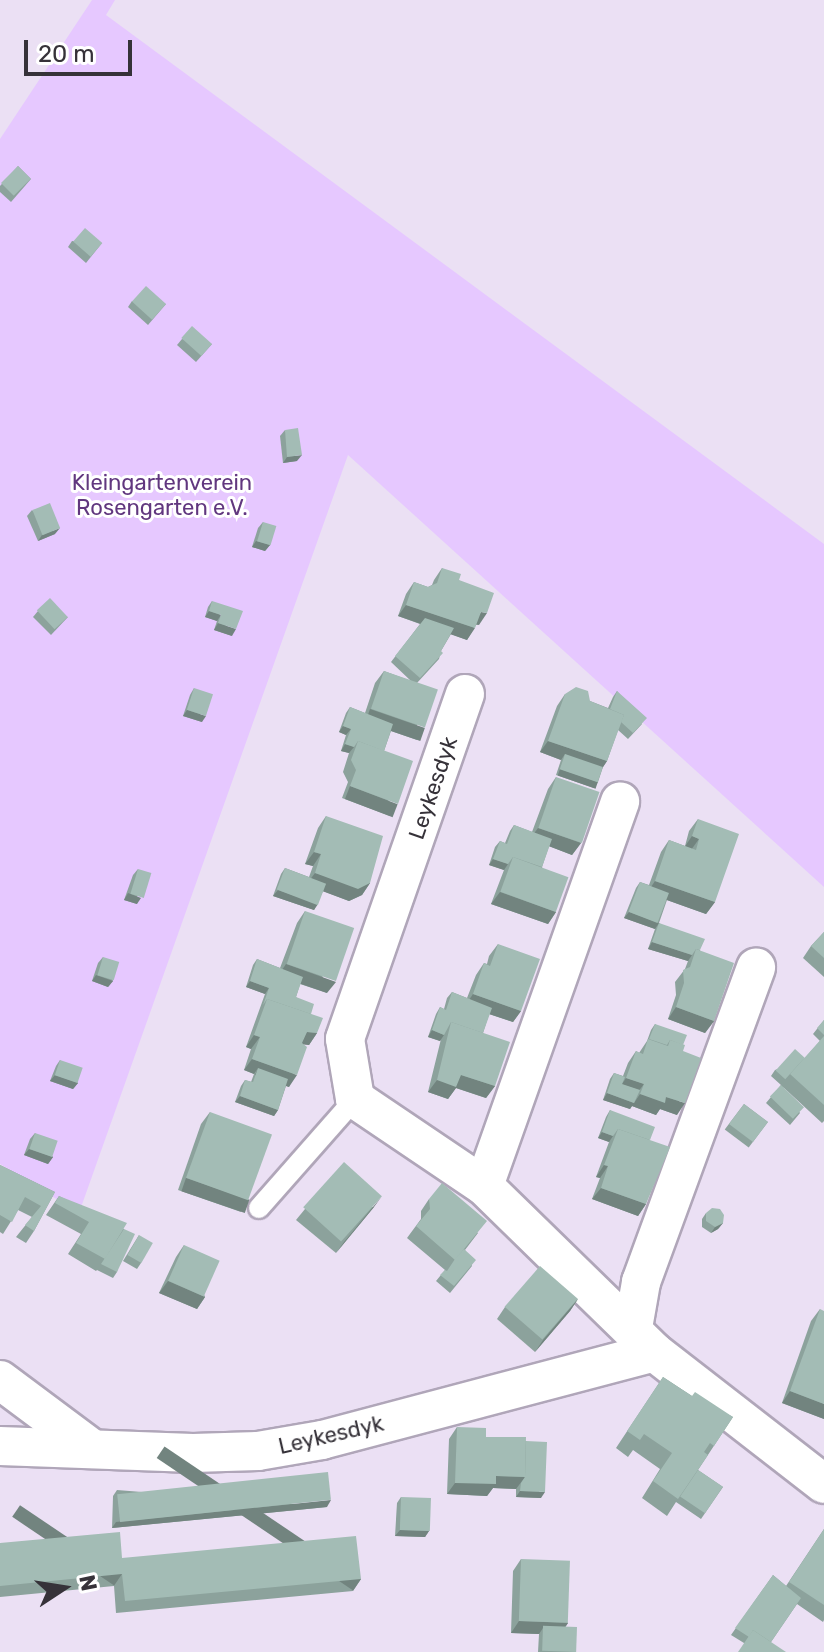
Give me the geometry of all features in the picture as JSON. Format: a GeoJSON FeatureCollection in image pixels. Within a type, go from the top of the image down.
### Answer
{"type":"FeatureCollection","features":[{"type":"Feature","properties":{"kind":"street","name":"Leykesdyk"},"geometry":{"type":"LineString","coordinates":[[355,1099],[345,1039],[465,694]]}},
{"type":"Feature","properties":{"kind":"street"},"geometry":{"type":"LineString","coordinates":[[484,1186],[620,801]]}},
{"type":"Feature","properties":{"kind":"street"},"geometry":{"type":"LineString","coordinates":[[643,1340],[641,1282],[756,967]]}},
{"type":"Feature","properties":{"kind":"street"},"geometry":{"type":"LineString","coordinates":[[355,1099],[484,1186],[643,1340],[824,1484]]}},
{"type":"Feature","properties":{"kind":"street","name":"Leykesdyk"},"geometry":{"type":"LineString","coordinates":[[0,1446],[193,1453],[258,1451],[322,1440],[643,1340]]}},
{"type":"Feature","properties":{"kind":"street"},"geometry":{"type":"LineString","coordinates":[[0,1380],[90,1447]]}},
{"type":"Feature","properties":{"kind":"lane"},"geometry":{"type":"LineString","coordinates":[[259,1208],[355,1099]]}},
{"type":"Feature","properties":{"kind":"green space","name":"Kleingartenverein Rosengarten e.V."},"geometry":{"type":"Polygon","coordinates":[[[92,0],[115,0],[106,15],[824,544],[824,887],[348,455],[79,1213],[0,1164],[0,139],[92,0]]]}},
{"type":"Feature","properties":{"kind":"building"},"geometry":{"type":"Polygon","coordinates":[[[18,166],[31,179],[14,196],[1,183],[18,166]]]}},
{"type":"Feature","properties":{"kind":"building"},"geometry":{"type":"Polygon","coordinates":[[[85,228],[102,243],[91,257],[73,242],[85,228]]]}},
{"type":"Feature","properties":{"kind":"building"},"geometry":{"type":"Polygon","coordinates":[[[146,286],[166,304],[152,320],[132,302],[146,286]]]}},
{"type":"Feature","properties":{"kind":"building"},"geometry":{"type":"Polygon","coordinates":[[[192,326],[212,344],[201,356],[181,338],[192,326]]]}},
{"type":"Feature","properties":{"kind":"building"},"geometry":{"type":"Polygon","coordinates":[[[298,428],[302,455],[287,457],[285,430],[298,428]]]}},
{"type":"Feature","properties":{"kind":"building"},"geometry":{"type":"Polygon","coordinates":[[[50,503],[60,528],[42,535],[32,510],[50,503]]]}},
{"type":"Feature","properties":{"kind":"building"},"geometry":{"type":"Polygon","coordinates":[[[263,522],[276,526],[271,545],[257,541],[263,522]]]}},
{"type":"Feature","properties":{"kind":"building"},"geometry":{"type":"Polygon","coordinates":[[[442,568],[461,574],[459,580],[494,593],[487,613],[481,612],[475,628],[406,605],[414,582],[428,587],[437,583],[442,568]]]}},
{"type":"Feature","properties":{"kind":"building"},"geometry":{"type":"Polygon","coordinates":[[[50,598],[68,617],[55,629],[37,610],[50,598]]]}},
{"type":"Feature","properties":{"kind":"building"},"geometry":{"type":"Polygon","coordinates":[[[212,601],[243,611],[236,629],[218,623],[221,615],[209,611],[212,601]]]}},
{"type":"Feature","properties":{"kind":"building"},"geometry":{"type":"Polygon","coordinates":[[[425,618],[454,628],[441,651],[443,653],[420,678],[395,656],[425,618]]]}},
{"type":"Feature","properties":{"kind":"building"},"geometry":{"type":"Polygon","coordinates":[[[384,671],[438,690],[425,727],[371,709],[384,671]]]}},
{"type":"Feature","properties":{"kind":"building"},"geometry":{"type":"Polygon","coordinates":[[[576,687],[588,691],[590,701],[624,715],[607,761],[548,741],[565,694],[576,687]]]}},
{"type":"Feature","properties":{"kind":"building"},"geometry":{"type":"Polygon","coordinates":[[[194,688],[213,694],[206,716],[187,710],[194,688]]]}},
{"type":"Feature","properties":{"kind":"building"},"geometry":{"type":"Polygon","coordinates":[[[617,691],[647,718],[633,733],[621,722],[624,715],[610,709],[617,691]]]}},
{"type":"Feature","properties":{"kind":"building"},"geometry":{"type":"Polygon","coordinates":[[[350,707],[393,724],[384,751],[358,741],[354,747],[345,744],[351,729],[343,726],[350,707]]]}},
{"type":"Feature","properties":{"kind":"building"},"geometry":{"type":"Polygon","coordinates":[[[358,741],[413,761],[398,804],[350,786],[356,770],[351,760],[358,741]]]}},
{"type":"Feature","properties":{"kind":"building"},"geometry":{"type":"Polygon","coordinates":[[[565,754],[603,767],[598,782],[560,769],[565,754]]]}},
{"type":"Feature","properties":{"kind":"building"},"geometry":{"type":"Polygon","coordinates":[[[556,777],[599,792],[582,843],[538,828],[556,777]]]}},
{"type":"Feature","properties":{"kind":"building"},"geometry":{"type":"Polygon","coordinates":[[[326,816],[383,836],[370,883],[358,889],[315,873],[321,854],[314,852],[326,816]]]}},
{"type":"Feature","properties":{"kind":"building"},"geometry":{"type":"Polygon","coordinates":[[[698,819],[739,834],[715,902],[655,881],[669,840],[696,850],[699,839],[692,836],[698,819]]]}},
{"type":"Feature","properties":{"kind":"building"},"geometry":{"type":"Polygon","coordinates":[[[514,825],[552,839],[542,867],[513,857],[508,864],[493,859],[500,841],[507,844],[514,825]]]}},
{"type":"Feature","properties":{"kind":"building"},"geometry":{"type":"Polygon","coordinates":[[[513,857],[568,877],[556,912],[500,892],[513,857]]]}},
{"type":"Feature","properties":{"kind":"building"},"geometry":{"type":"Polygon","coordinates":[[[285,868],[326,884],[318,905],[277,889],[285,868]]]}},
{"type":"Feature","properties":{"kind":"building"},"geometry":{"type":"Polygon","coordinates":[[[138,869],[151,873],[144,898],[130,894],[138,869]]]}},
{"type":"Feature","properties":{"kind":"building"},"geometry":{"type":"Polygon","coordinates":[[[640,882],[669,893],[657,923],[629,912],[640,882]]]}},
{"type":"Feature","properties":{"kind":"building"},"geometry":{"type":"Polygon","coordinates":[[[305,911],[354,928],[336,981],[287,964],[305,911]]]}},
{"type":"Feature","properties":{"kind":"building"},"geometry":{"type":"Polygon","coordinates":[[[659,923],[705,939],[700,950],[696,949],[692,955],[652,942],[659,923]]]}},
{"type":"Feature","properties":{"kind":"building"},"geometry":{"type":"Polygon","coordinates":[[[824,932],[824,958],[811,946],[824,932]]]}},
{"type":"Feature","properties":{"kind":"building"},"geometry":{"type":"Polygon","coordinates":[[[498,944],[540,959],[521,1011],[473,994],[484,963],[490,966],[498,944]]]}},
{"type":"Feature","properties":{"kind":"building"},"geometry":{"type":"Polygon","coordinates":[[[696,949],[734,963],[714,1021],[676,1007],[684,983],[683,970],[690,967],[696,949]]]}},
{"type":"Feature","properties":{"kind":"building"},"geometry":{"type":"Polygon","coordinates":[[[103,957],[119,962],[114,980],[97,975],[103,957]]]}},
{"type":"Feature","properties":{"kind":"building"},"geometry":{"type":"Polygon","coordinates":[[[257,959],[303,977],[296,997],[314,1004],[311,1014],[267,999],[263,1005],[269,988],[250,981],[257,959]]]}},
{"type":"Feature","properties":{"kind":"building"},"geometry":{"type":"Polygon","coordinates":[[[452,992],[492,1008],[483,1033],[451,1022],[444,1035],[432,1030],[440,1007],[446,1010],[452,992]]]}},
{"type":"Feature","properties":{"kind":"building"},"geometry":{"type":"Polygon","coordinates":[[[267,999],[323,1018],[317,1033],[307,1032],[302,1043],[307,1047],[297,1075],[252,1059],[260,1037],[254,1035],[267,999]]]}},
{"type":"Feature","properties":{"kind":"building"},"geometry":{"type":"Polygon","coordinates":[[[824,1020],[824,1035],[817,1028],[824,1020]]]}},
{"type":"Feature","properties":{"kind":"building"},"geometry":{"type":"Polygon","coordinates":[[[451,1022],[510,1042],[495,1086],[461,1075],[456,1087],[437,1080],[451,1022]]]}},
{"type":"Feature","properties":{"kind":"building"},"geometry":{"type":"Polygon","coordinates":[[[655,1024],[687,1035],[683,1045],[670,1040],[667,1045],[649,1039],[655,1024]]]}},
{"type":"Feature","properties":{"kind":"building"},"geometry":{"type":"Polygon","coordinates":[[[824,1036],[824,1105],[790,1074],[824,1036]]]}},
{"type":"Feature","properties":{"kind":"building"},"geometry":{"type":"Polygon","coordinates":[[[648,1039],[668,1046],[670,1040],[685,1045],[683,1051],[701,1058],[685,1103],[666,1097],[665,1103],[640,1094],[644,1084],[626,1078],[636,1051],[643,1054],[648,1039]]]}},
{"type":"Feature","properties":{"kind":"building"},"geometry":{"type":"Polygon","coordinates":[[[795,1049],[805,1058],[785,1079],[776,1071],[795,1049]]]}},
{"type":"Feature","properties":{"kind":"building"},"geometry":{"type":"Polygon","coordinates":[[[60,1060],[83,1068],[77,1083],[55,1075],[60,1060]]]}},
{"type":"Feature","properties":{"kind":"building"},"geometry":{"type":"Polygon","coordinates":[[[258,1068],[288,1079],[278,1110],[240,1096],[245,1080],[253,1082],[258,1068]]]}},
{"type":"Feature","properties":{"kind":"building"},"geometry":{"type":"Polygon","coordinates":[[[614,1073],[625,1077],[622,1084],[640,1090],[634,1103],[607,1093],[614,1073]]]}},
{"type":"Feature","properties":{"kind":"building"},"geometry":{"type":"Polygon","coordinates":[[[781,1085],[804,1107],[793,1119],[770,1097],[781,1085]]]}},
{"type":"Feature","properties":{"kind":"building"},"geometry":{"type":"Polygon","coordinates":[[[744,1104],[768,1122],[753,1142],[729,1124],[744,1104]]]}},
{"type":"Feature","properties":{"kind":"building"},"geometry":{"type":"Polygon","coordinates":[[[610,1110],[655,1127],[650,1140],[618,1129],[613,1136],[602,1132],[610,1110]]]}},
{"type":"Feature","properties":{"kind":"building"},"geometry":{"type":"Polygon","coordinates":[[[210,1112],[272,1135],[248,1200],[186,1178],[210,1112]]]}},
{"type":"Feature","properties":{"kind":"building"},"geometry":{"type":"Polygon","coordinates":[[[618,1129],[670,1147],[646,1204],[601,1188],[608,1166],[604,1165],[618,1129]]]}},
{"type":"Feature","properties":{"kind":"building"},"geometry":{"type":"Polygon","coordinates":[[[35,1133],[58,1141],[52,1157],[29,1149],[35,1133]]]}},
{"type":"Feature","properties":{"kind":"building"},"geometry":{"type":"Polygon","coordinates":[[[344,1162],[382,1196],[341,1241],[303,1207],[344,1162]]]}},
{"type":"Feature","properties":{"kind":"building"},"geometry":{"type":"Polygon","coordinates":[[[0,1165],[55,1192],[34,1231],[25,1225],[41,1206],[25,1197],[12,1222],[0,1215],[0,1165]]]}},
{"type":"Feature","properties":{"kind":"building"},"geometry":{"type":"Polygon","coordinates":[[[442,1183],[487,1221],[455,1260],[416,1226],[430,1209],[429,1199],[442,1183]]]}},
{"type":"Feature","properties":{"kind":"building"},"geometry":{"type":"Polygon","coordinates":[[[59,1196],[127,1223],[105,1259],[76,1243],[89,1222],[55,1203],[59,1196]]]}},
{"type":"Feature","properties":{"kind":"building"},"geometry":{"type":"Polygon","coordinates":[[[712,1208],[720,1209],[724,1215],[723,1223],[715,1227],[706,1221],[706,1213],[712,1208]]]}},
{"type":"Feature","properties":{"kind":"building"},"geometry":{"type":"Polygon","coordinates":[[[124,1229],[135,1234],[117,1272],[101,1264],[124,1229]]]}},
{"type":"Feature","properties":{"kind":"building"},"geometry":{"type":"Polygon","coordinates":[[[139,1235],[153,1243],[141,1263],[128,1255],[139,1235]]]}},
{"type":"Feature","properties":{"kind":"building"},"geometry":{"type":"Polygon","coordinates":[[[184,1245],[220,1261],[204,1296],[168,1281],[184,1245]]]}},
{"type":"Feature","properties":{"kind":"building"},"geometry":{"type":"Polygon","coordinates":[[[464,1249],[476,1260],[454,1286],[440,1275],[447,1271],[464,1249]]]}},
{"type":"Feature","properties":{"kind":"building"},"geometry":{"type":"Polygon","coordinates":[[[540,1266],[578,1299],[542,1340],[505,1307],[540,1266]]]}},
{"type":"Feature","properties":{"kind":"building"},"geometry":{"type":"Polygon","coordinates":[[[820,1309],[824,1311],[824,1404],[790,1391],[820,1309]]]}},
{"type":"Feature","properties":{"kind":"building"},"geometry":{"type":"Polygon","coordinates":[[[663,1377],[692,1396],[695,1392],[733,1417],[714,1446],[710,1443],[704,1452],[708,1455],[678,1499],[653,1481],[672,1453],[644,1434],[640,1440],[627,1431],[663,1377]]]}},
{"type":"Feature","properties":{"kind":"building"},"geometry":{"type":"Polygon","coordinates":[[[457,1427],[486,1428],[486,1437],[526,1437],[525,1477],[496,1476],[496,1484],[455,1483],[457,1427]]]}},
{"type":"Feature","properties":{"kind":"building"},"geometry":{"type":"Polygon","coordinates":[[[526,1441],[547,1442],[545,1492],[520,1491],[525,1477],[526,1441]]]}},
{"type":"Feature","properties":{"kind":"building"},"geometry":{"type":"Polygon","coordinates":[[[698,1470],[723,1487],[705,1513],[680,1497],[698,1470]]]}},
{"type":"Feature","properties":{"kind":"building"},"geometry":{"type":"Polygon","coordinates":[[[328,1472],[331,1500],[120,1522],[117,1494],[328,1472]]]}},
{"type":"Feature","properties":{"kind":"building"},"geometry":{"type":"Polygon","coordinates":[[[401,1497],[431,1498],[430,1531],[400,1530],[401,1497]]]}},
{"type":"Feature","properties":{"kind":"building"},"geometry":{"type":"Polygon","coordinates":[[[824,1529],[824,1605],[789,1582],[824,1529]]]}},
{"type":"Feature","properties":{"kind":"building"},"geometry":{"type":"Polygon","coordinates":[[[120,1532],[122,1558],[356,1536],[361,1579],[125,1601],[122,1574],[0,1586],[0,1543],[120,1532]]]}},
{"type":"Feature","properties":{"kind":"building"},"geometry":{"type":"Polygon","coordinates":[[[521,1559],[570,1561],[568,1623],[519,1621],[521,1559]]]}},
{"type":"Feature","properties":{"kind":"building"},"geometry":{"type":"Polygon","coordinates":[[[773,1575],[801,1598],[771,1642],[753,1630],[749,1637],[735,1628],[773,1575]]]}},
{"type":"Feature","properties":{"kind":"building"},"geometry":{"type":"Polygon","coordinates":[[[543,1626],[577,1627],[576,1652],[542,1651],[543,1626]]]}},
{"type":"Feature","properties":{"kind":"building"},"geometry":{"type":"Polygon","coordinates":[[[753,1630],[786,1652],[738,1652],[753,1630]]]}}]}
